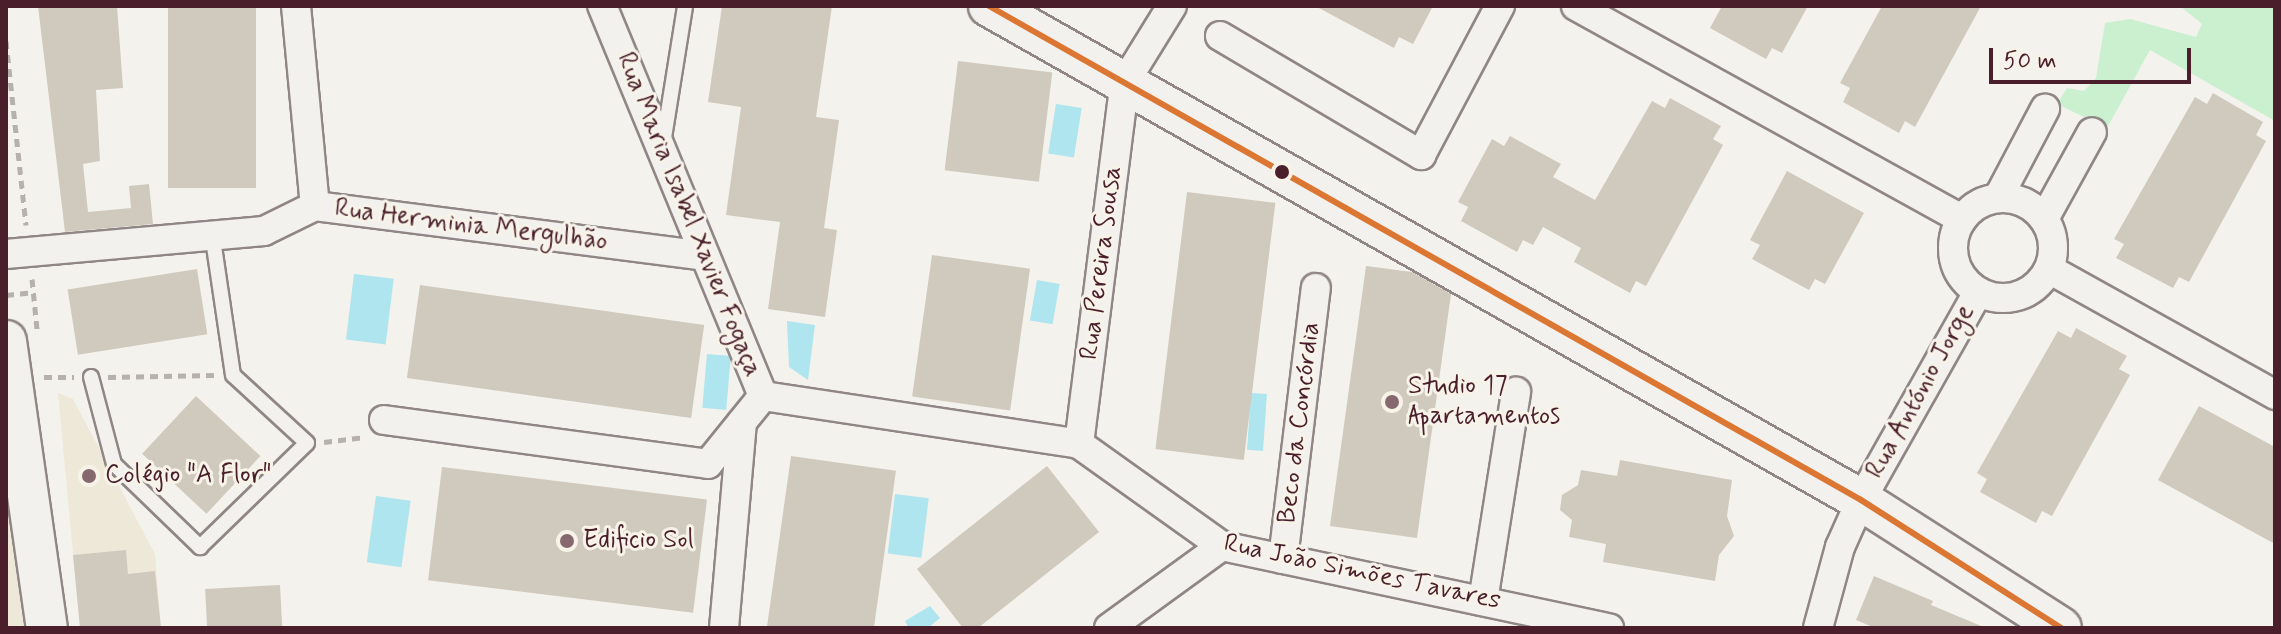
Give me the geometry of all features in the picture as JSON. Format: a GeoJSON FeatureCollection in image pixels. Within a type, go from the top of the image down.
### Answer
{"type":"FeatureCollection","features":[{"type":"Feature","properties":{"kind":"street"},"geometry":{"type":"LineString","coordinates":[[296,6],[315,206]]}},
{"type":"Feature","properties":{"kind":"street","name":"Rua Maria Isabel Xavier Fogaça"},"geometry":{"type":"LineString","coordinates":[[384,420],[708,464],[763,396],[602,6]]}},
{"type":"Feature","properties":{"kind":"street"},"geometry":{"type":"LineString","coordinates":[[989,6],[1861,500],[2061,628]]}},
{"type":"Feature","properties":{"kind":"street"},"geometry":{"type":"LineString","coordinates":[[1125,82],[1172,6]]}},
{"type":"Feature","properties":{"kind":"street"},"geometry":{"type":"LineString","coordinates":[[1220,36],[1421,155],[1500,6]]}},
{"type":"Feature","properties":{"kind":"street"},"geometry":{"type":"LineString","coordinates":[[1576,6],[1962,219]]}},
{"type":"Feature","properties":{"kind":"street","name":"Rua Pereira Sousa"},"geometry":{"type":"LineString","coordinates":[[1079,444],[1125,82]]}},
{"type":"Feature","properties":{"kind":"street"},"geometry":{"type":"LineString","coordinates":[[1998,198],[2045,109]]}},
{"type":"Feature","properties":{"kind":"street"},"geometry":{"type":"LineString","coordinates":[[2044,219],[2092,132]]}},
{"type":"Feature","properties":{"kind":"street"},"geometry":{"type":"LineString","coordinates":[[1998,198],[2019,200],[2044,219],[2053,249],[2049,269],[2036,286],[2018,296],[1997,298],[1978,292],[1962,278],[1954,259],[1954,238],[1962,219],[1978,205],[1998,198]]}},
{"type":"Feature","properties":{"kind":"street","name":"Rua Herminia Mergulhão"},"geometry":{"type":"LineString","coordinates":[[17,253],[213,239],[264,231],[315,206],[703,256]]}},
{"type":"Feature","properties":{"kind":"street"},"geometry":{"type":"LineString","coordinates":[[2049,269],[2275,395]]}},
{"type":"Feature","properties":{"kind":"street","name":"Beco da Concórdia"},"geometry":{"type":"LineString","coordinates":[[1283,559],[1316,288]]}},
{"type":"Feature","properties":{"kind":"street","name":"Rua António Jorge"},"geometry":{"type":"LineString","coordinates":[[1818,628],[1840,547],[1861,500],[1978,292]]}},
{"type":"Feature","properties":{"kind":"street"},"geometry":{"type":"LineString","coordinates":[[6,341],[47,628]]}},
{"type":"Feature","properties":{"kind":"street"},"geometry":{"type":"LineString","coordinates":[[1483,601],[1516,392]]}},
{"type":"Feature","properties":{"kind":"street","name":"Rua João Simões Tavares"},"geometry":{"type":"LineString","coordinates":[[763,396],[1079,444],[1222,546],[1609,628]]}},
{"type":"Feature","properties":{"kind":"street"},"geometry":{"type":"LineString","coordinates":[[724,628],[742,423]]}},
{"type":"Feature","properties":{"kind":"street"},"geometry":{"type":"LineString","coordinates":[[1109,628],[1222,546]]}},
{"type":"Feature","properties":{"kind":"street"},"geometry":{"type":"LineString","coordinates":[[38,628],[40,587]]}},
{"type":"Feature","properties":{"kind":"lane"},"geometry":{"type":"LineString","coordinates":[[662,153],[685,6]]}},
{"type":"Feature","properties":{"kind":"lane"},"geometry":{"type":"LineString","coordinates":[[91,377],[114,464],[200,547],[307,443],[233,375],[213,239]]}},
{"type":"Feature","properties":{"kind":"path"},"geometry":{"type":"LineString","coordinates":[[6,41],[17,253]]}},
{"type":"Feature","properties":{"kind":"path"},"geometry":{"type":"LineString","coordinates":[[6,295],[33,292]]}},
{"type":"Feature","properties":{"kind":"path"},"geometry":{"type":"LineString","coordinates":[[43,377],[233,375]]}},
{"type":"Feature","properties":{"kind":"path"},"geometry":{"type":"LineString","coordinates":[[307,443],[360,441],[384,420]]}},
{"type":"Feature","properties":{"kind":"shaded area"},"geometry":{"type":"Polygon","coordinates":[[[6,341],[38,628],[6,628],[6,341]]]}},
{"type":"Feature","properties":{"kind":"shaded area","name":"Colégio \"A Flor\""},"geometry":{"type":"Polygon","coordinates":[[[58,393],[73,399],[155,554],[161,628],[80,628],[58,393]]]}},
{"type":"Feature","properties":{"kind":"green space"},"geometry":{"type":"Polygon","coordinates":[[[2180,6],[2275,6],[2275,121],[2150,50],[2107,128],[2057,104],[2067,88],[2084,91],[2096,78],[2105,23],[2130,19],[2196,37],[2202,24],[2180,6]]]}},
{"type":"Feature","properties":{"kind":"water"},"geometry":{"type":"Polygon","coordinates":[[[1056,104],[1082,108],[1074,157],[1048,153],[1056,104]]]}},
{"type":"Feature","properties":{"kind":"water"},"geometry":{"type":"Polygon","coordinates":[[[354,274],[394,279],[386,344],[346,340],[354,274]]]}},
{"type":"Feature","properties":{"kind":"water"},"geometry":{"type":"Polygon","coordinates":[[[1037,280],[1060,284],[1053,324],[1030,320],[1037,280]]]}},
{"type":"Feature","properties":{"kind":"water"},"geometry":{"type":"Polygon","coordinates":[[[787,321],[815,325],[808,380],[789,367],[787,321]]]}},
{"type":"Feature","properties":{"kind":"water"},"geometry":{"type":"Polygon","coordinates":[[[707,354],[731,356],[726,410],[702,408],[707,354]]]}},
{"type":"Feature","properties":{"kind":"water"},"geometry":{"type":"Polygon","coordinates":[[[1251,393],[1267,394],[1263,451],[1247,450],[1251,393]]]}},
{"type":"Feature","properties":{"kind":"water"},"geometry":{"type":"Polygon","coordinates":[[[895,494],[929,498],[921,558],[888,554],[895,494]]]}},
{"type":"Feature","properties":{"kind":"water"},"geometry":{"type":"Polygon","coordinates":[[[376,496],[411,501],[401,567],[367,562],[376,496]]]}},
{"type":"Feature","properties":{"kind":"water"},"geometry":{"type":"Polygon","coordinates":[[[930,606],[940,618],[928,628],[909,628],[905,621],[930,606]]]}},
{"type":"Feature","properties":{"kind":"building"},"geometry":{"type":"Polygon","coordinates":[[[38,6],[117,6],[123,88],[96,90],[100,161],[83,164],[88,212],[131,208],[129,186],[149,184],[153,224],[65,232],[38,6]]]}},
{"type":"Feature","properties":{"kind":"building"},"geometry":{"type":"Polygon","coordinates":[[[168,6],[256,6],[256,188],[168,188],[168,6]]]}},
{"type":"Feature","properties":{"kind":"building"},"geometry":{"type":"Polygon","coordinates":[[[722,6],[832,6],[816,117],[839,120],[824,228],[837,230],[825,317],[768,309],[780,222],[726,215],[741,107],[708,102],[722,6]]]}},
{"type":"Feature","properties":{"kind":"building"},"geometry":{"type":"Polygon","coordinates":[[[1315,6],[1433,6],[1413,44],[1399,37],[1394,48],[1315,6]]]}},
{"type":"Feature","properties":{"kind":"building"},"geometry":{"type":"Polygon","coordinates":[[[1722,6],[1808,6],[1782,53],[1772,48],[1766,59],[1710,28],[1722,6]]]}},
{"type":"Feature","properties":{"kind":"building"},"geometry":{"type":"Polygon","coordinates":[[[1882,6],[1981,6],[1915,127],[1905,121],[1899,133],[1843,102],[1850,88],[1840,83],[1882,6]]]}},
{"type":"Feature","properties":{"kind":"building"},"geometry":{"type":"Polygon","coordinates":[[[958,61],[1052,73],[1039,182],[945,170],[958,61]]]}},
{"type":"Feature","properties":{"kind":"building"},"geometry":{"type":"Polygon","coordinates":[[[2213,93],[2263,122],[2256,135],[2266,141],[2189,282],[2179,277],[2173,288],[2116,258],[2124,244],[2114,239],[2195,97],[2207,104],[2213,93]]]}},
{"type":"Feature","properties":{"kind":"building"},"geometry":{"type":"Polygon","coordinates":[[[1670,98],[1721,126],[1713,139],[1723,145],[1646,286],[1636,281],[1630,293],[1574,262],[1581,248],[1543,227],[1533,245],[1523,240],[1517,252],[1461,221],[1468,207],[1458,202],[1492,139],[1504,146],[1510,136],[1561,164],[1553,177],[1595,200],[1652,101],[1665,108],[1670,98]]]}},
{"type":"Feature","properties":{"kind":"building"},"geometry":{"type":"Polygon","coordinates":[[[1787,171],[1864,213],[1825,284],[1815,279],[1809,290],[1752,259],[1760,245],[1750,240],[1787,171]]]}},
{"type":"Feature","properties":{"kind":"building"},"geometry":{"type":"Polygon","coordinates":[[[1187,192],[1275,203],[1244,460],[1155,449],[1187,192]]]}},
{"type":"Feature","properties":{"kind":"building"},"geometry":{"type":"Polygon","coordinates":[[[932,255],[1030,269],[1010,410],[912,397],[932,255]]]}},
{"type":"Feature","properties":{"kind":"building","name":"Studio 17 Apartamentos"},"geometry":{"type":"Polygon","coordinates":[[[1366,266],[1412,272],[1451,294],[1417,538],[1330,526],[1366,266]]]}},
{"type":"Feature","properties":{"kind":"building"},"geometry":{"type":"Polygon","coordinates":[[[197,269],[207,334],[78,355],[68,289],[197,269]]]}},
{"type":"Feature","properties":{"kind":"building"},"geometry":{"type":"Polygon","coordinates":[[[420,285],[704,325],[691,418],[407,378],[420,285]]]}},
{"type":"Feature","properties":{"kind":"building"},"geometry":{"type":"Polygon","coordinates":[[[2076,328],[2127,356],[2119,369],[2130,375],[2052,516],[2042,511],[2036,523],[1980,492],[1987,479],[1977,473],[2058,331],[2071,338],[2076,328]]]}},
{"type":"Feature","properties":{"kind":"building"},"geometry":{"type":"Polygon","coordinates":[[[196,396],[260,456],[206,514],[142,454],[196,396]]]}},
{"type":"Feature","properties":{"kind":"building"},"geometry":{"type":"Polygon","coordinates":[[[2199,406],[2275,447],[2275,544],[2158,480],[2199,406]]]}},
{"type":"Feature","properties":{"kind":"building"},"geometry":{"type":"Polygon","coordinates":[[[791,456],[896,471],[874,628],[767,628],[791,456]]]}},
{"type":"Feature","properties":{"kind":"building"},"geometry":{"type":"Polygon","coordinates":[[[1620,460],[1732,480],[1727,516],[1734,536],[1719,555],[1715,581],[1603,562],[1606,544],[1569,537],[1572,520],[1560,510],[1562,495],[1578,485],[1581,470],[1617,476],[1620,460]]]}},
{"type":"Feature","properties":{"kind":"building"},"geometry":{"type":"Polygon","coordinates":[[[1047,466],[1099,532],[978,628],[963,628],[917,569],[1047,466]]]}},
{"type":"Feature","properties":{"kind":"building","name":"Edificio Sol"},"geometry":{"type":"Polygon","coordinates":[[[442,467],[707,500],[693,613],[428,580],[442,467]]]}},
{"type":"Feature","properties":{"kind":"building"},"geometry":{"type":"Polygon","coordinates":[[[126,550],[128,574],[155,571],[161,628],[80,628],[73,555],[126,550]]]}},
{"type":"Feature","properties":{"kind":"building"},"geometry":{"type":"Polygon","coordinates":[[[1874,576],[1986,628],[1875,628],[1856,620],[1874,576]]]}},
{"type":"Feature","properties":{"kind":"building"},"geometry":{"type":"Polygon","coordinates":[[[280,585],[282,628],[207,628],[205,589],[280,585]]]}},
{"type":"Feature","properties":{"kind":"transit line"},"geometry":{"type":"LineString","coordinates":[[989,6],[1861,500],[2061,628]]}},
{"type":"Feature","properties":{"kind":"place","name":"Studio 17 Apartamentos"},"geometry":{"type":"Point","coordinates":[1392,402]}},
{"type":"Feature","properties":{"kind":"place","name":"Colégio \"A Flor\""},"geometry":{"type":"Point","coordinates":[89,476]}},
{"type":"Feature","properties":{"kind":"place","name":"Edificio Sol"},"geometry":{"type":"Point","coordinates":[567,541]}}]}
